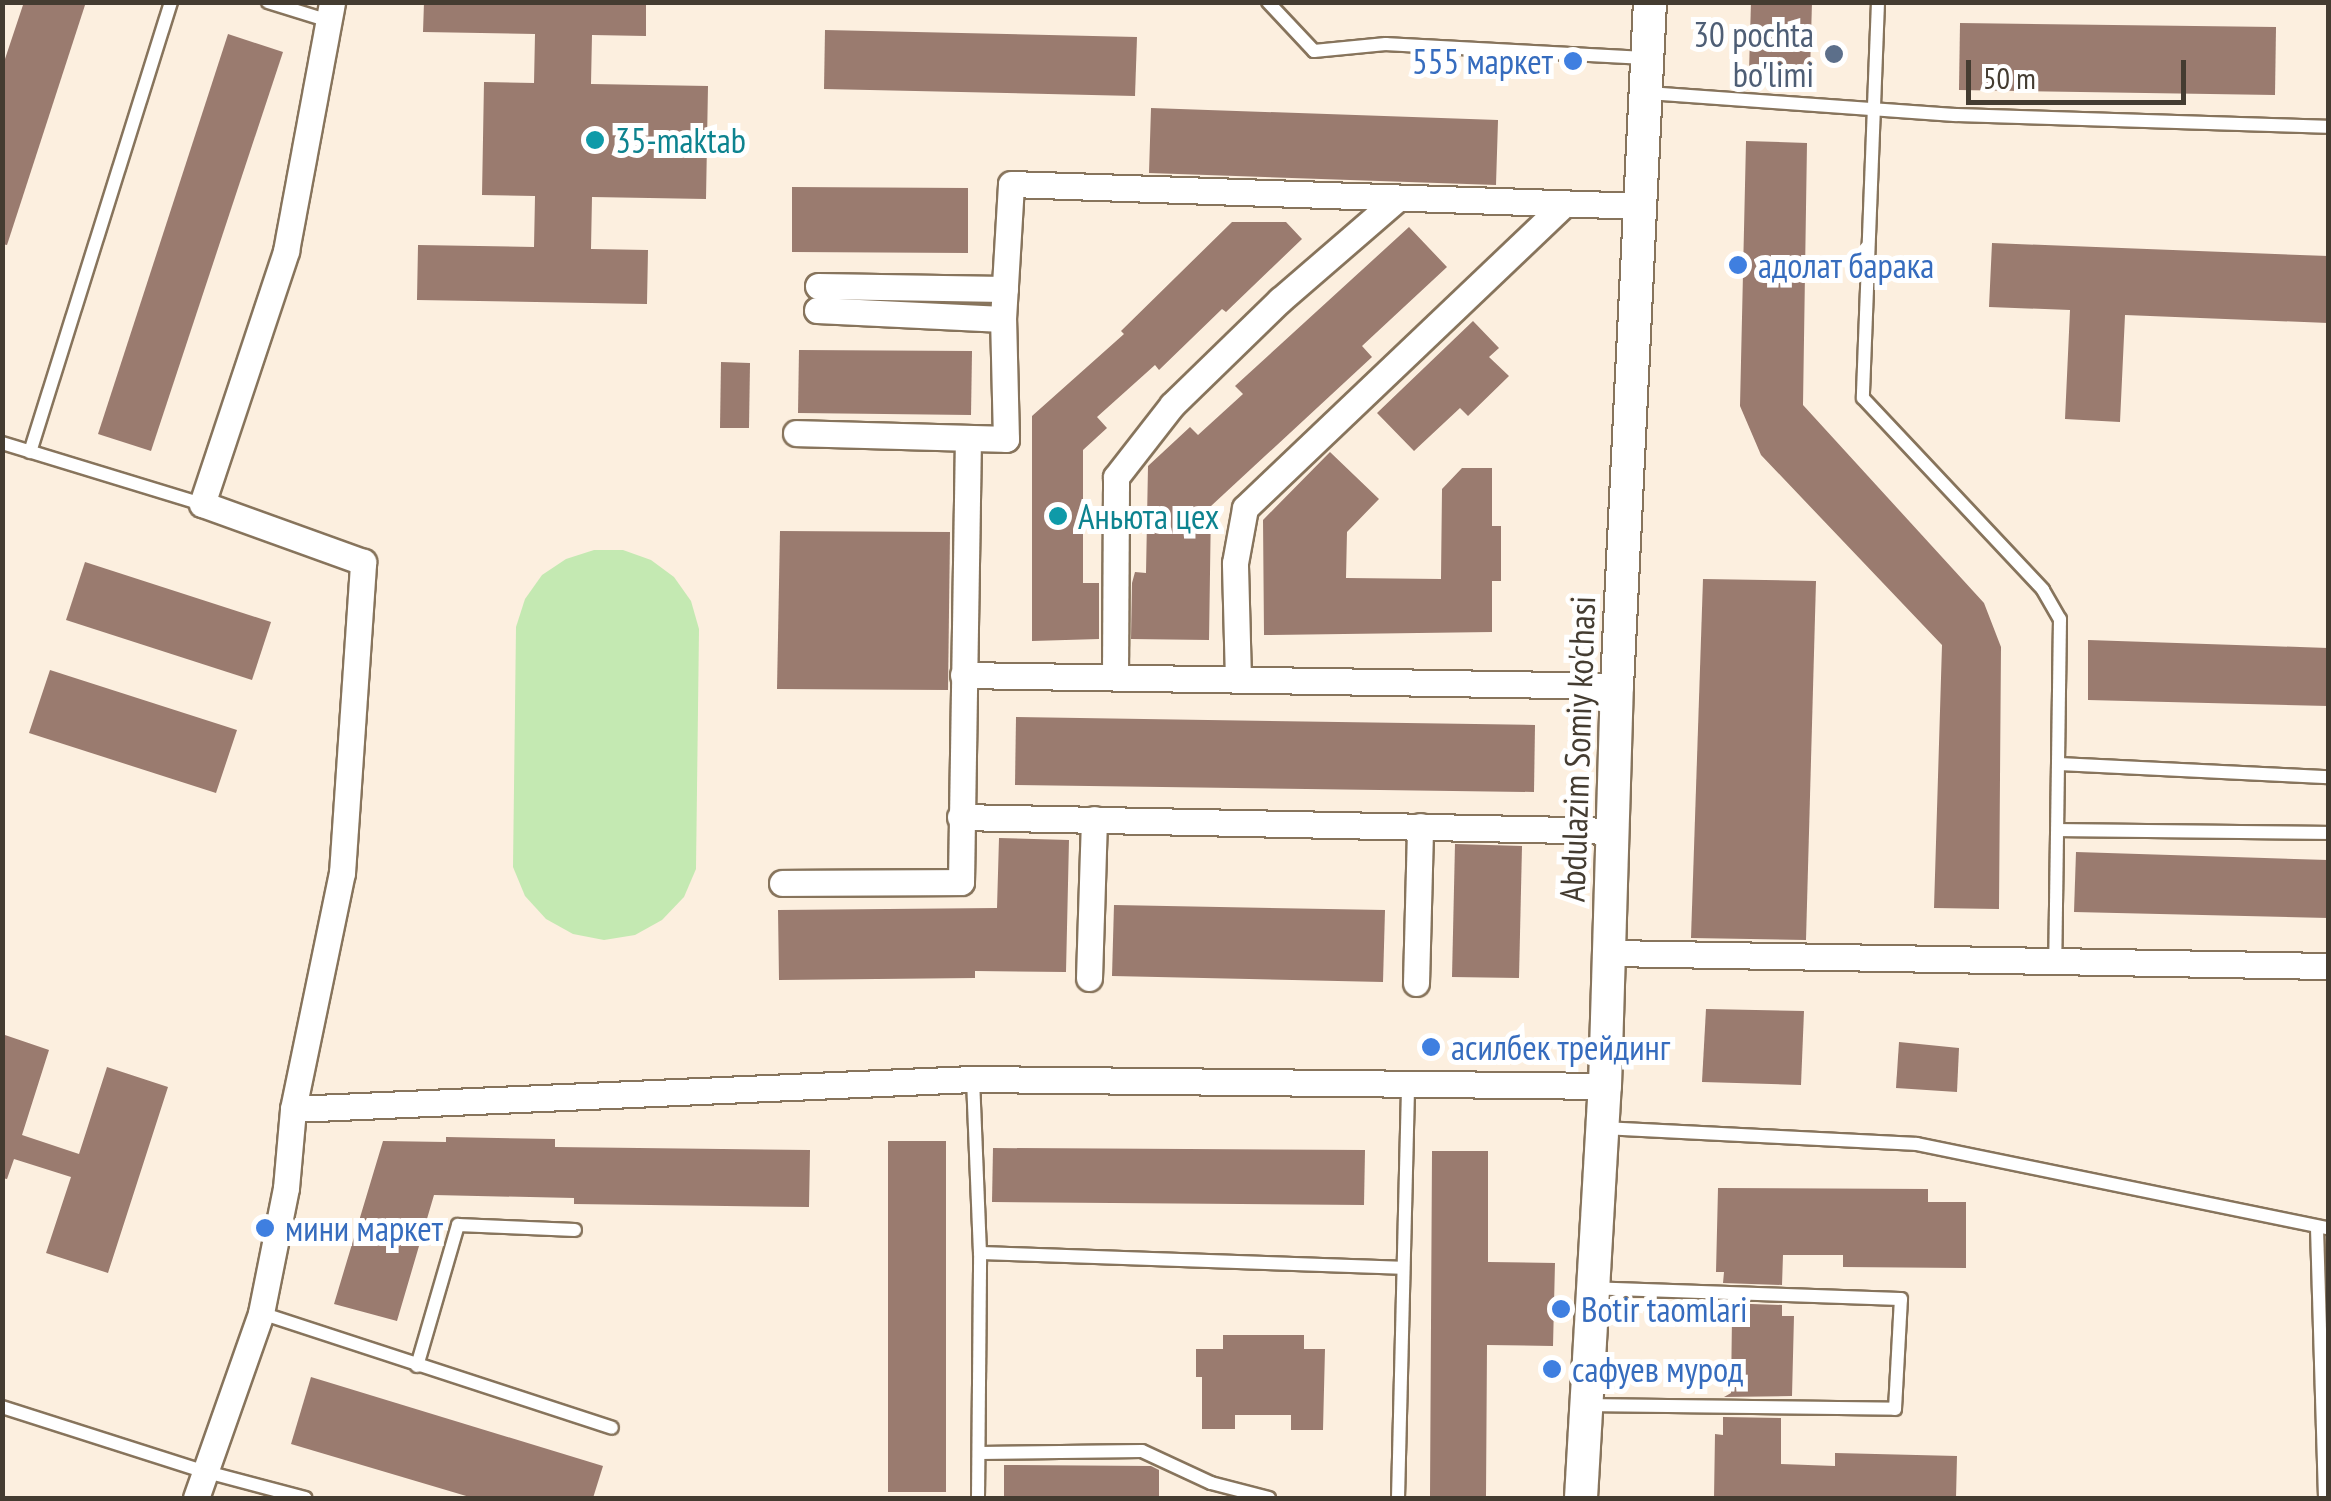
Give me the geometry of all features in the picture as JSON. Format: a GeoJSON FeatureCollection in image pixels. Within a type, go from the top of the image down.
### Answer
{"type":"FeatureCollection","features":[{"type":"Feature","properties":{"kind":"street","name":"Abdulazim Somiy ko'chasi"},"geometry":{"type":"LineString","coordinates":[[1581,1498],[1604,1086],[1617,686],[1650,2]]}},
{"type":"Feature","properties":{"kind":"street"},"geometry":{"type":"LineString","coordinates":[[196,1498],[261,1314],[286,1188],[293,1109],[342,874],[363,562],[202,504],[286,251],[332,12]]}},
{"type":"Feature","properties":{"kind":"street"},"geometry":{"type":"LineString","coordinates":[[796,434],[1006,439],[1003,319],[1011,184],[1642,206]]}},
{"type":"Feature","properties":{"kind":"street"},"geometry":{"type":"LineString","coordinates":[[1115,677],[1116,477],[1172,405],[1280,300],[1398,198]]}},
{"type":"Feature","properties":{"kind":"street"},"geometry":{"type":"LineString","coordinates":[[1238,680],[1235,563],[1245,508],[1564,204]]}},
{"type":"Feature","properties":{"kind":"street"},"geometry":{"type":"LineString","coordinates":[[1003,319],[818,298],[1005,288]]}},
{"type":"Feature","properties":{"kind":"street"},"geometry":{"type":"LineString","coordinates":[[782,883],[961,882],[968,440]]}},
{"type":"Feature","properties":{"kind":"street"},"geometry":{"type":"LineString","coordinates":[[962,675],[1617,686]]}},
{"type":"Feature","properties":{"kind":"street"},"geometry":{"type":"LineString","coordinates":[[960,817],[1615,831]]}},
{"type":"Feature","properties":{"kind":"street"},"geometry":{"type":"LineString","coordinates":[[1089,978],[1094,819]]}},
{"type":"Feature","properties":{"kind":"street"},"geometry":{"type":"LineString","coordinates":[[1416,983],[1420,826]]}},
{"type":"Feature","properties":{"kind":"street"},"geometry":{"type":"LineString","coordinates":[[1610,953],[2054,958],[2328,966]]}},
{"type":"Feature","properties":{"kind":"street"},"geometry":{"type":"LineString","coordinates":[[293,1109],[974,1079],[1604,1086]]}},
{"type":"Feature","properties":{"kind":"lane"},"geometry":{"type":"LineString","coordinates":[[30,452],[171,2]]}},
{"type":"Feature","properties":{"kind":"lane"},"geometry":{"type":"LineString","coordinates":[[268,2],[332,12]]}},
{"type":"Feature","properties":{"kind":"lane"},"geometry":{"type":"LineString","coordinates":[[1268,2],[1314,51],[1386,44],[1648,58]]}},
{"type":"Feature","properties":{"kind":"lane"},"geometry":{"type":"LineString","coordinates":[[1878,2],[1863,398],[2042,590],[2060,619],[2054,958]]}},
{"type":"Feature","properties":{"kind":"lane"},"geometry":{"type":"LineString","coordinates":[[1647,94],[1955,115],[2328,127]]}},
{"type":"Feature","properties":{"kind":"lane"},"geometry":{"type":"LineString","coordinates":[[2,443],[202,504]]}},
{"type":"Feature","properties":{"kind":"lane"},"geometry":{"type":"LineString","coordinates":[[2060,764],[2328,777]]}},
{"type":"Feature","properties":{"kind":"lane"},"geometry":{"type":"LineString","coordinates":[[2059,830],[2328,833]]}},
{"type":"Feature","properties":{"kind":"lane"},"geometry":{"type":"LineString","coordinates":[[974,1079],[980,1253],[978,1498]]}},
{"type":"Feature","properties":{"kind":"lane"},"geometry":{"type":"LineString","coordinates":[[1398,1498],[1408,1083]]}},
{"type":"Feature","properties":{"kind":"lane"},"geometry":{"type":"LineString","coordinates":[[1602,1128],[1918,1144],[2323,1228],[2325,1498]]}},
{"type":"Feature","properties":{"kind":"lane"},"geometry":{"type":"LineString","coordinates":[[416,1366],[458,1224],[575,1230]]}},
{"type":"Feature","properties":{"kind":"lane"},"geometry":{"type":"LineString","coordinates":[[980,1253],[1402,1268]]}},
{"type":"Feature","properties":{"kind":"lane"},"geometry":{"type":"LineString","coordinates":[[1586,1405],[1895,1409],[1901,1299],[1593,1288]]}},
{"type":"Feature","properties":{"kind":"lane"},"geometry":{"type":"LineString","coordinates":[[261,1314],[612,1428]]}},
{"type":"Feature","properties":{"kind":"lane"},"geometry":{"type":"LineString","coordinates":[[2,1407],[203,1472],[305,1498]]}},
{"type":"Feature","properties":{"kind":"lane"},"geometry":{"type":"LineString","coordinates":[[979,1454],[1142,1452],[1211,1483],[1269,1498]]}},
{"type":"Feature","properties":{"kind":"green space"},"geometry":{"type":"Polygon","coordinates":[[[594,550],[623,550],[651,560],[674,577],[691,601],[699,629],[696,869],[684,897],[662,920],[635,935],[604,940],[573,934],[546,919],[525,896],[513,867],[516,627],[525,599],[542,575],[566,559],[594,550]]]}},
{"type":"Feature","properties":{"kind":"building"},"geometry":{"type":"Polygon","coordinates":[[[24,2],[86,2],[7,245],[2,244],[2,68],[24,2]]]}},
{"type":"Feature","properties":{"kind":"building","name":"35-maktab"},"geometry":{"type":"Polygon","coordinates":[[[424,2],[646,2],[646,36],[592,35],[591,84],[708,86],[706,199],[592,197],[591,249],[648,250],[647,304],[417,300],[418,245],[534,247],[535,196],[482,195],[484,82],[534,83],[535,34],[423,32],[424,2]]]}},
{"type":"Feature","properties":{"kind":"building"},"geometry":{"type":"Polygon","coordinates":[[[1751,2],[1812,2],[1810,73],[1749,71],[1751,2]]]}},
{"type":"Feature","properties":{"kind":"building"},"geometry":{"type":"Polygon","coordinates":[[[1960,23],[2276,27],[2275,95],[1959,90],[1960,23]]]}},
{"type":"Feature","properties":{"kind":"building"},"geometry":{"type":"Polygon","coordinates":[[[825,30],[1137,37],[1135,96],[824,89],[825,30]]]}},
{"type":"Feature","properties":{"kind":"building"},"geometry":{"type":"Polygon","coordinates":[[[228,34],[283,52],[151,451],[98,434],[228,34]]]}},
{"type":"Feature","properties":{"kind":"building"},"geometry":{"type":"Polygon","coordinates":[[[1151,108],[1498,120],[1496,185],[1149,173],[1151,108]]]}},
{"type":"Feature","properties":{"kind":"building"},"geometry":{"type":"Polygon","coordinates":[[[1746,141],[1807,143],[1803,405],[1984,603],[2001,647],[1999,909],[1934,908],[1942,645],[1761,455],[1740,406],[1746,141]]]}},
{"type":"Feature","properties":{"kind":"building"},"geometry":{"type":"Polygon","coordinates":[[[792,187],[968,188],[968,253],[792,252],[792,187]]]}},
{"type":"Feature","properties":{"kind":"building"},"geometry":{"type":"Polygon","coordinates":[[[1232,222],[1286,222],[1302,239],[1226,312],[1222,309],[1159,370],[1155,365],[1097,417],[1107,428],[1083,450],[1083,583],[1099,583],[1099,639],[1032,641],[1032,416],[1124,334],[1121,331],[1232,222]]]}},
{"type":"Feature","properties":{"kind":"building"},"geometry":{"type":"Polygon","coordinates":[[[1409,227],[1447,267],[1362,346],[1372,357],[1211,506],[1209,640],[1131,639],[1132,583],[1135,572],[1146,573],[1148,466],[1190,427],[1198,435],[1243,394],[1235,386],[1409,227]]]}},
{"type":"Feature","properties":{"kind":"building"},"geometry":{"type":"Polygon","coordinates":[[[1992,243],[2328,256],[2328,323],[2125,315],[2120,422],[2065,419],[2070,310],[1989,307],[1992,243]]]}},
{"type":"Feature","properties":{"kind":"building"},"geometry":{"type":"Polygon","coordinates":[[[1473,321],[1499,348],[1489,357],[1509,376],[1468,416],[1460,408],[1414,451],[1377,413],[1473,321]]]}},
{"type":"Feature","properties":{"kind":"building"},"geometry":{"type":"Polygon","coordinates":[[[799,350],[972,351],[971,415],[798,413],[799,350]]]}},
{"type":"Feature","properties":{"kind":"building"},"geometry":{"type":"Polygon","coordinates":[[[721,362],[750,363],[749,428],[720,428],[721,362]]]}},
{"type":"Feature","properties":{"kind":"building"},"geometry":{"type":"Polygon","coordinates":[[[1330,452],[1379,499],[1347,532],[1346,578],[1441,579],[1442,489],[1462,468],[1492,468],[1492,526],[1501,526],[1501,581],[1492,581],[1492,632],[1264,635],[1263,520],[1330,452]]]}},
{"type":"Feature","properties":{"kind":"building"},"geometry":{"type":"Polygon","coordinates":[[[780,531],[950,532],[948,690],[777,689],[780,531]]]}},
{"type":"Feature","properties":{"kind":"building"},"geometry":{"type":"Polygon","coordinates":[[[85,562],[271,622],[252,680],[66,620],[85,562]]]}},
{"type":"Feature","properties":{"kind":"building"},"geometry":{"type":"Polygon","coordinates":[[[1703,579],[1816,581],[1806,940],[1691,938],[1703,579]]]}},
{"type":"Feature","properties":{"kind":"building"},"geometry":{"type":"Polygon","coordinates":[[[2088,640],[2328,648],[2328,706],[2088,700],[2088,640]]]}},
{"type":"Feature","properties":{"kind":"building"},"geometry":{"type":"Polygon","coordinates":[[[50,670],[237,730],[216,793],[29,733],[50,670]]]}},
{"type":"Feature","properties":{"kind":"building"},"geometry":{"type":"Polygon","coordinates":[[[1016,717],[1535,725],[1534,792],[1015,785],[1016,717]]]}},
{"type":"Feature","properties":{"kind":"building"},"geometry":{"type":"Polygon","coordinates":[[[999,838],[1069,840],[1066,972],[975,971],[975,978],[779,980],[778,910],[997,908],[999,838]]]}},
{"type":"Feature","properties":{"kind":"building"},"geometry":{"type":"Polygon","coordinates":[[[1455,844],[1522,846],[1519,978],[1452,977],[1455,844]]]}},
{"type":"Feature","properties":{"kind":"building"},"geometry":{"type":"Polygon","coordinates":[[[2076,852],[2328,860],[2328,918],[2074,912],[2076,852]]]}},
{"type":"Feature","properties":{"kind":"building"},"geometry":{"type":"Polygon","coordinates":[[[1114,905],[1385,910],[1383,982],[1112,976],[1114,905]]]}},
{"type":"Feature","properties":{"kind":"building"},"geometry":{"type":"Polygon","coordinates":[[[1706,1009],[1804,1011],[1801,1085],[1702,1082],[1706,1009]]]}},
{"type":"Feature","properties":{"kind":"building"},"geometry":{"type":"Polygon","coordinates":[[[2,1034],[49,1050],[22,1135],[79,1154],[107,1067],[168,1087],[108,1273],[46,1253],[71,1177],[14,1159],[7,1179],[2,1178],[2,1034]]]}},
{"type":"Feature","properties":{"kind":"building"},"geometry":{"type":"Polygon","coordinates":[[[1899,1042],[1959,1048],[1957,1092],[1896,1088],[1899,1042]]]}},
{"type":"Feature","properties":{"kind":"building"},"geometry":{"type":"Polygon","coordinates":[[[446,1137],[555,1139],[555,1147],[810,1150],[809,1207],[574,1204],[574,1198],[434,1195],[397,1321],[334,1304],[383,1141],[446,1142],[446,1137]]]}},
{"type":"Feature","properties":{"kind":"building"},"geometry":{"type":"Polygon","coordinates":[[[888,1141],[946,1141],[946,1492],[888,1492],[888,1141]]]}},
{"type":"Feature","properties":{"kind":"building"},"geometry":{"type":"Polygon","coordinates":[[[993,1148],[1365,1150],[1364,1205],[992,1202],[993,1148]]]}},
{"type":"Feature","properties":{"kind":"building"},"geometry":{"type":"Polygon","coordinates":[[[1432,1151],[1488,1151],[1488,1262],[1555,1263],[1553,1346],[1487,1345],[1486,1497],[1430,1496],[1432,1151]]]}},
{"type":"Feature","properties":{"kind":"building"},"geometry":{"type":"Polygon","coordinates":[[[1718,1188],[1928,1189],[1928,1202],[1966,1202],[1966,1268],[1843,1267],[1843,1255],[1783,1255],[1782,1285],[1723,1283],[1724,1272],[1716,1272],[1718,1188]]]}},
{"type":"Feature","properties":{"kind":"building"},"geometry":{"type":"Polygon","coordinates":[[[1723,1303],[1782,1305],[1782,1316],[1794,1316],[1792,1396],[1724,1397],[1731,1393],[1732,1316],[1723,1316],[1723,1303]]]}},
{"type":"Feature","properties":{"kind":"building"},"geometry":{"type":"Polygon","coordinates":[[[1223,1335],[1304,1335],[1304,1349],[1325,1349],[1323,1430],[1291,1430],[1291,1415],[1235,1415],[1235,1429],[1202,1429],[1202,1377],[1196,1377],[1196,1349],[1223,1349],[1223,1335]]]}},
{"type":"Feature","properties":{"kind":"building"},"geometry":{"type":"Polygon","coordinates":[[[311,1377],[603,1466],[593,1498],[473,1498],[291,1444],[311,1377]]]}},
{"type":"Feature","properties":{"kind":"building"},"geometry":{"type":"Polygon","coordinates":[[[1723,1417],[1781,1418],[1781,1464],[1835,1466],[1835,1453],[1957,1456],[1956,1498],[1714,1498],[1715,1434],[1723,1435],[1723,1417]]]}},
{"type":"Feature","properties":{"kind":"building"},"geometry":{"type":"Polygon","coordinates":[[[1004,1465],[1151,1466],[1159,1470],[1159,1498],[1004,1498],[1004,1465]]]}},
{"type":"Feature","properties":{"kind":"place","name":"30 pochta bo'limi"},"geometry":{"type":"Point","coordinates":[1834,54]}},
{"type":"Feature","properties":{"kind":"place","name":"555 маркет"},"geometry":{"type":"Point","coordinates":[1573,61]}},
{"type":"Feature","properties":{"kind":"place","name":"35-maktab"},"geometry":{"type":"Point","coordinates":[595,140]}},
{"type":"Feature","properties":{"kind":"place","name":"адолат барака"},"geometry":{"type":"Point","coordinates":[1738,265]}},
{"type":"Feature","properties":{"kind":"place","name":"Аньюта цех"},"geometry":{"type":"Point","coordinates":[1058,516]}},
{"type":"Feature","properties":{"kind":"place","name":"асилбек трейдинг"},"geometry":{"type":"Point","coordinates":[1431,1047]}},
{"type":"Feature","properties":{"kind":"place","name":"мини маркет"},"geometry":{"type":"Point","coordinates":[265,1228]}},
{"type":"Feature","properties":{"kind":"place","name":"Botir taomlari"},"geometry":{"type":"Point","coordinates":[1561,1309]}},
{"type":"Feature","properties":{"kind":"place","name":"сафуев мурод"},"geometry":{"type":"Point","coordinates":[1552,1369]}}]}
